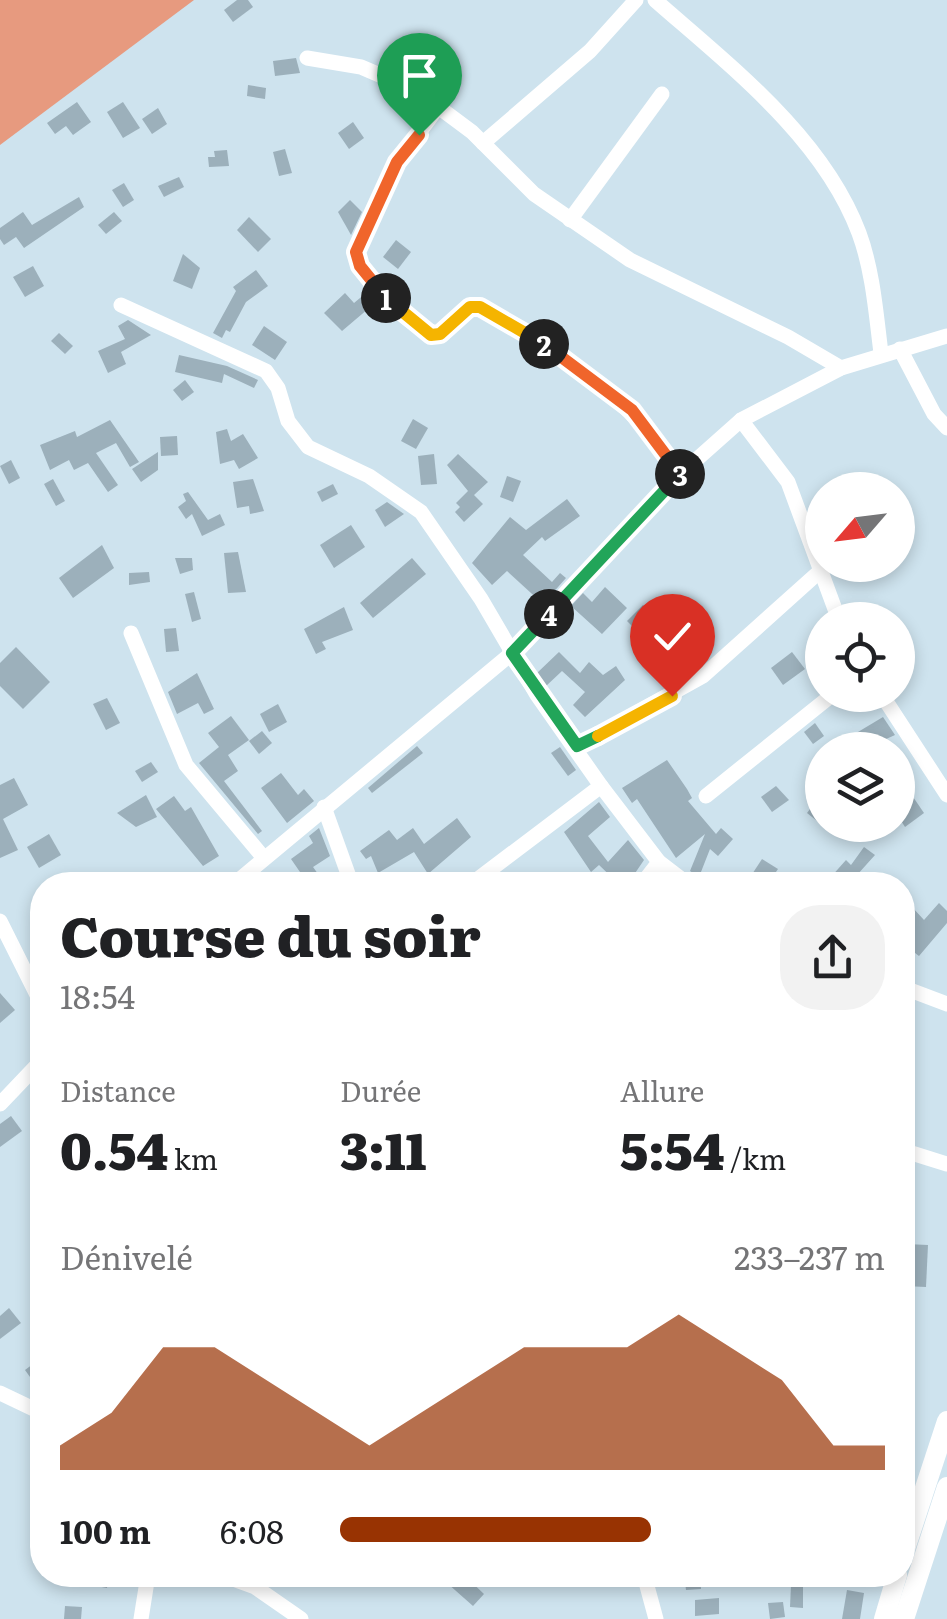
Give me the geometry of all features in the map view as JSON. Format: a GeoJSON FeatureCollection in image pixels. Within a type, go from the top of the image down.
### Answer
{"type":"FeatureCollection","features":[{"type":"Feature","properties":{"kind":"street"},"geometry":{"type":"LineString","coordinates":[[483,143],[590,51],[636,0]]}},
{"type":"Feature","properties":{"kind":"street"},"geometry":{"type":"LineString","coordinates":[[655,0],[774,110],[817,156],[838,187],[866,254],[881,353]]}},
{"type":"Feature","properties":{"kind":"street"},"geometry":{"type":"LineString","coordinates":[[307,58],[361,67],[438,106],[483,143],[534,194],[570,220],[646,269],[788,337],[841,368]]}},
{"type":"Feature","properties":{"kind":"street"},"geometry":{"type":"LineString","coordinates":[[570,220],[662,94]]}},
{"type":"Feature","properties":{"kind":"street"},"geometry":{"type":"LineString","coordinates":[[438,106],[397,162],[356,252],[360,266],[394,307],[423,332],[440,334],[460,314],[480,307],[532,336],[632,410],[681,473]]}},
{"type":"Feature","properties":{"kind":"street"},"geometry":{"type":"LineString","coordinates":[[121,305],[266,371],[278,388],[288,421],[308,447],[369,476],[421,512],[601,786],[659,862],[672,872]]}},
{"type":"Feature","properties":{"kind":"street"},"geometry":{"type":"LineString","coordinates":[[247,872],[512,653],[681,473],[741,420],[841,368],[947,336]]}},
{"type":"Feature","properties":{"kind":"street"},"geometry":{"type":"LineString","coordinates":[[900,348],[934,414],[947,428]]}},
{"type":"Feature","properties":{"kind":"street"},"geometry":{"type":"LineString","coordinates":[[741,420],[783,472],[805,531]]}},
{"type":"Feature","properties":{"kind":"street"},"geometry":{"type":"LineString","coordinates":[[577,746],[702,676],[732,654],[809,582]]}},
{"type":"Feature","properties":{"kind":"street"},"geometry":{"type":"LineString","coordinates":[[131,633],[186,765],[212,801],[263,857]]}},
{"type":"Feature","properties":{"kind":"street"},"geometry":{"type":"LineString","coordinates":[[706,796],[811,712]]}},
{"type":"Feature","properties":{"kind":"street"},"geometry":{"type":"LineString","coordinates":[[893,712],[947,795]]}},
{"type":"Feature","properties":{"kind":"street"},"geometry":{"type":"LineString","coordinates":[[487,872],[601,786]]}},
{"type":"Feature","properties":{"kind":"street"},"geometry":{"type":"LineString","coordinates":[[324,807],[347,872]]}},
{"type":"Feature","properties":{"kind":"street"},"geometry":{"type":"LineString","coordinates":[[651,872],[659,862]]}},
{"type":"Feature","properties":{"kind":"street"},"geometry":{"type":"LineString","coordinates":[[0,921],[30,981]]}},
{"type":"Feature","properties":{"kind":"street"},"geometry":{"type":"LineString","coordinates":[[915,992],[947,1004]]}},
{"type":"Feature","properties":{"kind":"street"},"geometry":{"type":"LineString","coordinates":[[0,1104],[30,1073]]}},
{"type":"Feature","properties":{"kind":"street"},"geometry":{"type":"LineString","coordinates":[[915,1154],[947,1164]]}},
{"type":"Feature","properties":{"kind":"street"},"geometry":{"type":"LineString","coordinates":[[0,1393],[30,1407]]}},
{"type":"Feature","properties":{"kind":"street"},"geometry":{"type":"LineString","coordinates":[[915,1518],[947,1421]]}},
{"type":"Feature","properties":{"kind":"street"},"geometry":{"type":"LineString","coordinates":[[915,1585],[947,1486]]}},
{"type":"Feature","properties":{"kind":"street"},"geometry":{"type":"LineString","coordinates":[[141,1619],[146,1587]]}},
{"type":"Feature","properties":{"kind":"street"},"geometry":{"type":"LineString","coordinates":[[255,1587],[301,1619]]}},
{"type":"Feature","properties":{"kind":"street"},"geometry":{"type":"LineString","coordinates":[[647,1587],[656,1619]]}},
{"type":"Feature","properties":{"kind":"street"},"geometry":{"type":"LineString","coordinates":[[884,1619],[893,1587]]}},
{"type":"Feature","properties":{"kind":"street"},"geometry":{"type":"LineString","coordinates":[[904,1619],[914,1587]]}},
{"type":"Feature","properties":{"kind":"shaded area"},"geometry":{"type":"Polygon","coordinates":[[[0,0],[194,0],[0,145],[0,0]]]}},
{"type":"Feature","properties":{"kind":"building"},"geometry":{"type":"Polygon","coordinates":[[[237,0],[248,0],[253,7],[233,22],[224,10],[237,0]]]}},
{"type":"Feature","properties":{"kind":"building"},"geometry":{"type":"Polygon","coordinates":[[[296,58],[300,73],[275,76],[273,61],[296,58]]]}},
{"type":"Feature","properties":{"kind":"building"},"geometry":{"type":"Polygon","coordinates":[[[248,85],[266,88],[265,99],[247,96],[248,85]]]}},
{"type":"Feature","properties":{"kind":"building"},"geometry":{"type":"Polygon","coordinates":[[[77,102],[91,122],[73,135],[66,126],[55,134],[47,123],[77,102]]]}},
{"type":"Feature","properties":{"kind":"building"},"geometry":{"type":"Polygon","coordinates":[[[123,102],[140,128],[123,138],[107,112],[123,102]]]}},
{"type":"Feature","properties":{"kind":"building"},"geometry":{"type":"Polygon","coordinates":[[[158,108],[167,124],[152,134],[142,119],[158,108]]]}},
{"type":"Feature","properties":{"kind":"building"},"geometry":{"type":"Polygon","coordinates":[[[353,122],[364,138],[349,149],[338,133],[353,122]]]}},
{"type":"Feature","properties":{"kind":"building"},"geometry":{"type":"Polygon","coordinates":[[[285,149],[292,173],[279,176],[273,152],[285,149]]]}},
{"type":"Feature","properties":{"kind":"building"},"geometry":{"type":"Polygon","coordinates":[[[227,150],[229,166],[209,167],[208,157],[215,157],[214,151],[227,150]]]}},
{"type":"Feature","properties":{"kind":"building"},"geometry":{"type":"Polygon","coordinates":[[[179,177],[184,187],[164,197],[158,186],[179,177]]]}},
{"type":"Feature","properties":{"kind":"building"},"geometry":{"type":"Polygon","coordinates":[[[124,183],[134,200],[123,207],[112,190],[124,183]]]}},
{"type":"Feature","properties":{"kind":"building"},"geometry":{"type":"Polygon","coordinates":[[[79,197],[84,207],[24,248],[16,237],[4,245],[0,239],[0,228],[23,212],[32,225],[79,197]]]}},
{"type":"Feature","properties":{"kind":"building"},"geometry":{"type":"Polygon","coordinates":[[[350,200],[362,212],[351,235],[338,212],[350,200]]]}},
{"type":"Feature","properties":{"kind":"building"},"geometry":{"type":"Polygon","coordinates":[[[114,212],[122,221],[106,234],[98,225],[114,212]]]}},
{"type":"Feature","properties":{"kind":"building"},"geometry":{"type":"Polygon","coordinates":[[[249,217],[271,239],[258,252],[237,230],[249,217]]]}},
{"type":"Feature","properties":{"kind":"building"},"geometry":{"type":"Polygon","coordinates":[[[396,240],[411,252],[398,269],[383,257],[396,240]]]}},
{"type":"Feature","properties":{"kind":"building"},"geometry":{"type":"Polygon","coordinates":[[[183,254],[200,268],[192,289],[173,281],[183,254]]]}},
{"type":"Feature","properties":{"kind":"building"},"geometry":{"type":"Polygon","coordinates":[[[33,266],[44,286],[25,297],[13,277],[33,266]]]}},
{"type":"Feature","properties":{"kind":"building"},"geometry":{"type":"Polygon","coordinates":[[[256,270],[268,286],[246,302],[230,332],[226,330],[222,338],[213,333],[236,291],[233,287],[256,270]]]}},
{"type":"Feature","properties":{"kind":"building"},"geometry":{"type":"Polygon","coordinates":[[[345,293],[354,303],[366,293],[375,303],[342,331],[324,313],[345,293]]]}},
{"type":"Feature","properties":{"kind":"building"},"geometry":{"type":"Polygon","coordinates":[[[128,320],[151,335],[121,352],[126,364],[108,373],[98,351],[125,339],[118,326],[128,320]]]}},
{"type":"Feature","properties":{"kind":"building"},"geometry":{"type":"Polygon","coordinates":[[[264,326],[287,342],[275,360],[252,345],[264,326]]]}},
{"type":"Feature","properties":{"kind":"building"},"geometry":{"type":"Polygon","coordinates":[[[59,333],[73,346],[65,354],[51,341],[59,333]]]}},
{"type":"Feature","properties":{"kind":"building"},"geometry":{"type":"Polygon","coordinates":[[[179,355],[227,366],[258,380],[254,388],[224,374],[222,383],[175,372],[179,355]]]}},
{"type":"Feature","properties":{"kind":"building"},"geometry":{"type":"Polygon","coordinates":[[[185,380],[194,392],[182,401],[173,390],[185,380]]]}},
{"type":"Feature","properties":{"kind":"building"},"geometry":{"type":"Polygon","coordinates":[[[413,419],[428,428],[416,449],[401,441],[413,419]]]}},
{"type":"Feature","properties":{"kind":"building"},"geometry":{"type":"Polygon","coordinates":[[[110,420],[139,462],[130,467],[116,443],[96,453],[118,485],[108,492],[88,463],[74,470],[69,460],[50,470],[40,445],[75,431],[77,437],[110,420]]]}},
{"type":"Feature","properties":{"kind":"building"},"geometry":{"type":"Polygon","coordinates":[[[227,429],[231,441],[243,434],[258,458],[239,469],[234,460],[220,464],[216,432],[227,429]]]}},
{"type":"Feature","properties":{"kind":"building"},"geometry":{"type":"Polygon","coordinates":[[[177,436],[178,455],[161,456],[160,437],[177,436]]]}},
{"type":"Feature","properties":{"kind":"building"},"geometry":{"type":"Polygon","coordinates":[[[158,452],[158,470],[141,482],[132,469],[158,452]]]}},
{"type":"Feature","properties":{"kind":"building"},"geometry":{"type":"Polygon","coordinates":[[[434,454],[437,484],[421,485],[418,456],[434,454]]]}},
{"type":"Feature","properties":{"kind":"building"},"geometry":{"type":"Polygon","coordinates":[[[458,454],[488,482],[474,495],[483,504],[464,522],[455,512],[460,507],[456,503],[468,491],[447,465],[458,454]]]}},
{"type":"Feature","properties":{"kind":"building"},"geometry":{"type":"Polygon","coordinates":[[[11,460],[20,478],[9,484],[0,466],[11,460]]]}},
{"type":"Feature","properties":{"kind":"building"},"geometry":{"type":"Polygon","coordinates":[[[507,476],[521,481],[513,502],[500,497],[507,476]]]}},
{"type":"Feature","properties":{"kind":"building"},"geometry":{"type":"Polygon","coordinates":[[[53,479],[65,501],[56,506],[44,484],[53,479]]]}},
{"type":"Feature","properties":{"kind":"building"},"geometry":{"type":"Polygon","coordinates":[[[253,479],[264,511],[250,514],[249,506],[237,508],[233,482],[253,479]]]}},
{"type":"Feature","properties":{"kind":"building"},"geometry":{"type":"Polygon","coordinates":[[[333,484],[338,494],[322,502],[317,492],[333,484]]]}},
{"type":"Feature","properties":{"kind":"building"},"geometry":{"type":"Polygon","coordinates":[[[188,492],[208,520],[220,514],[225,525],[202,536],[192,514],[186,519],[178,507],[186,501],[183,494],[188,492]]]}},
{"type":"Feature","properties":{"kind":"building"},"geometry":{"type":"Polygon","coordinates":[[[567,499],[580,516],[545,541],[542,537],[523,555],[552,582],[560,573],[566,578],[543,604],[507,571],[492,585],[472,563],[510,517],[526,530],[567,499]]]}},
{"type":"Feature","properties":{"kind":"building"},"geometry":{"type":"Polygon","coordinates":[[[387,502],[404,514],[385,527],[375,510],[387,502]]]}},
{"type":"Feature","properties":{"kind":"building"},"geometry":{"type":"Polygon","coordinates":[[[351,525],[365,547],[334,568],[320,545],[351,525]]]}},
{"type":"Feature","properties":{"kind":"building"},"geometry":{"type":"Polygon","coordinates":[[[102,545],[114,568],[73,598],[59,578],[102,545]]]}},
{"type":"Feature","properties":{"kind":"building"},"geometry":{"type":"Polygon","coordinates":[[[238,552],[246,592],[228,593],[224,553],[238,552]]]}},
{"type":"Feature","properties":{"kind":"building"},"geometry":{"type":"Polygon","coordinates":[[[175,558],[192,558],[193,570],[180,574],[175,558]]]}},
{"type":"Feature","properties":{"kind":"building"},"geometry":{"type":"Polygon","coordinates":[[[412,558],[426,574],[373,618],[360,603],[412,558]]]}},
{"type":"Feature","properties":{"kind":"building"},"geometry":{"type":"Polygon","coordinates":[[[149,572],[150,582],[129,585],[129,573],[149,572]]]}},
{"type":"Feature","properties":{"kind":"building"},"geometry":{"type":"Polygon","coordinates":[[[605,587],[627,608],[602,634],[571,606],[583,593],[592,602],[605,587]]]}},
{"type":"Feature","properties":{"kind":"building"},"geometry":{"type":"Polygon","coordinates":[[[194,592],[201,619],[192,622],[185,594],[194,592]]]}},
{"type":"Feature","properties":{"kind":"building"},"geometry":{"type":"Polygon","coordinates":[[[643,605],[655,617],[640,634],[627,621],[643,605]]]}},
{"type":"Feature","properties":{"kind":"building"},"geometry":{"type":"Polygon","coordinates":[[[344,607],[353,630],[322,642],[326,649],[316,654],[304,629],[344,607]]]}},
{"type":"Feature","properties":{"kind":"building"},"geometry":{"type":"Polygon","coordinates":[[[176,628],[179,651],[166,652],[164,629],[176,628]]]}},
{"type":"Feature","properties":{"kind":"building"},"geometry":{"type":"Polygon","coordinates":[[[16,647],[50,682],[23,709],[0,686],[0,663],[16,647]]]}},
{"type":"Feature","properties":{"kind":"building"},"geometry":{"type":"Polygon","coordinates":[[[559,652],[580,673],[589,662],[603,675],[616,666],[625,680],[585,717],[573,705],[585,692],[562,671],[545,687],[537,673],[559,652]]]}},
{"type":"Feature","properties":{"kind":"building"},"geometry":{"type":"Polygon","coordinates":[[[792,652],[805,669],[783,685],[771,668],[792,652]]]}},
{"type":"Feature","properties":{"kind":"building"},"geometry":{"type":"Polygon","coordinates":[[[197,673],[214,709],[204,714],[198,703],[177,714],[168,692],[197,673]]]}},
{"type":"Feature","properties":{"kind":"building"},"geometry":{"type":"Polygon","coordinates":[[[107,698],[120,723],[106,730],[93,704],[107,698]]]}},
{"type":"Feature","properties":{"kind":"building"},"geometry":{"type":"Polygon","coordinates":[[[278,704],[287,722],[269,732],[260,714],[278,704]]]}},
{"type":"Feature","properties":{"kind":"building"},"geometry":{"type":"Polygon","coordinates":[[[231,716],[249,740],[228,755],[238,771],[224,781],[262,831],[258,834],[199,763],[219,747],[208,733],[231,716]]]}},
{"type":"Feature","properties":{"kind":"building"},"geometry":{"type":"Polygon","coordinates":[[[883,717],[893,732],[858,732],[883,717]]]}},
{"type":"Feature","properties":{"kind":"building"},"geometry":{"type":"Polygon","coordinates":[[[815,723],[821,732],[805,733],[815,723]]]}},
{"type":"Feature","properties":{"kind":"building"},"geometry":{"type":"Polygon","coordinates":[[[262,731],[272,743],[259,754],[249,741],[262,731]]]}},
{"type":"Feature","properties":{"kind":"building"},"geometry":{"type":"Polygon","coordinates":[[[417,746],[423,753],[372,793],[368,788],[417,746]]]}},
{"type":"Feature","properties":{"kind":"building"},"geometry":{"type":"Polygon","coordinates":[[[560,747],[576,770],[568,776],[551,753],[560,747]]]}},
{"type":"Feature","properties":{"kind":"building"},"geometry":{"type":"Polygon","coordinates":[[[667,760],[692,798],[688,801],[716,834],[721,828],[733,839],[718,856],[710,849],[701,872],[692,872],[705,834],[676,858],[637,799],[632,803],[622,788],[667,760]]]}},
{"type":"Feature","properties":{"kind":"building"},"geometry":{"type":"Polygon","coordinates":[[[151,762],[158,772],[142,782],[135,771],[151,762]]]}},
{"type":"Feature","properties":{"kind":"building"},"geometry":{"type":"Polygon","coordinates":[[[281,773],[298,795],[304,789],[314,801],[287,823],[261,788],[281,773]]]}},
{"type":"Feature","properties":{"kind":"building"},"geometry":{"type":"Polygon","coordinates":[[[14,778],[28,805],[3,819],[18,850],[0,858],[0,785],[14,778]]]}},
{"type":"Feature","properties":{"kind":"building"},"geometry":{"type":"Polygon","coordinates":[[[776,786],[789,800],[772,812],[761,797],[776,786]]]}},
{"type":"Feature","properties":{"kind":"building"},"geometry":{"type":"Polygon","coordinates":[[[146,795],[157,817],[136,827],[117,813],[146,795]]]}},
{"type":"Feature","properties":{"kind":"building"},"geometry":{"type":"Polygon","coordinates":[[[174,796],[185,811],[191,807],[219,856],[203,866],[156,809],[174,796]]]}},
{"type":"Feature","properties":{"kind":"building"},"geometry":{"type":"Polygon","coordinates":[[[915,800],[924,813],[915,820],[915,800]]]}},
{"type":"Feature","properties":{"kind":"building"},"geometry":{"type":"Polygon","coordinates":[[[599,802],[610,817],[588,836],[608,862],[628,840],[644,860],[636,872],[606,872],[599,865],[591,872],[564,832],[599,802]]]}},
{"type":"Feature","properties":{"kind":"building"},"geometry":{"type":"Polygon","coordinates":[[[457,818],[471,837],[430,872],[414,852],[378,872],[371,856],[366,859],[360,851],[389,830],[397,840],[413,828],[424,844],[457,818]]]}},
{"type":"Feature","properties":{"kind":"building"},"geometry":{"type":"Polygon","coordinates":[[[319,828],[330,856],[313,867],[317,872],[300,872],[291,859],[313,843],[309,836],[319,828]]]}},
{"type":"Feature","properties":{"kind":"building"},"geometry":{"type":"Polygon","coordinates":[[[49,834],[61,855],[39,868],[27,847],[49,834]]]}},
{"type":"Feature","properties":{"kind":"building"},"geometry":{"type":"Polygon","coordinates":[[[864,847],[875,855],[860,872],[835,872],[846,860],[851,865],[864,847]]]}},
{"type":"Feature","properties":{"kind":"building"},"geometry":{"type":"Polygon","coordinates":[[[762,859],[778,869],[776,872],[754,872],[762,859]]]}},
{"type":"Feature","properties":{"kind":"building"},"geometry":{"type":"Polygon","coordinates":[[[939,903],[947,911],[947,923],[919,956],[915,953],[915,910],[924,920],[939,903]]]}},
{"type":"Feature","properties":{"kind":"building"},"geometry":{"type":"Polygon","coordinates":[[[0,993],[15,1010],[0,1023],[0,993]]]}},
{"type":"Feature","properties":{"kind":"building"},"geometry":{"type":"Polygon","coordinates":[[[11,1116],[22,1131],[0,1147],[0,1124],[11,1116]]]}},
{"type":"Feature","properties":{"kind":"building"},"geometry":{"type":"Polygon","coordinates":[[[915,1244],[928,1245],[926,1287],[915,1286],[915,1244]]]}},
{"type":"Feature","properties":{"kind":"building"},"geometry":{"type":"Polygon","coordinates":[[[9,1308],[21,1323],[0,1339],[0,1316],[9,1308]]]}},
{"type":"Feature","properties":{"kind":"building"},"geometry":{"type":"Polygon","coordinates":[[[452,1587],[477,1587],[484,1594],[473,1606],[452,1587]]]}},
{"type":"Feature","properties":{"kind":"building"},"geometry":{"type":"Polygon","coordinates":[[[791,1587],[803,1587],[803,1608],[790,1607],[791,1587]]]}},
{"type":"Feature","properties":{"kind":"building"},"geometry":{"type":"Polygon","coordinates":[[[847,1590],[864,1593],[860,1619],[842,1619],[847,1590]]]}},
{"type":"Feature","properties":{"kind":"building"},"geometry":{"type":"Polygon","coordinates":[[[719,1598],[719,1614],[695,1616],[695,1600],[719,1598]]]}},
{"type":"Feature","properties":{"kind":"building"},"geometry":{"type":"Polygon","coordinates":[[[783,1602],[785,1617],[770,1619],[768,1603],[783,1602]]]}},
{"type":"Feature","properties":{"kind":"building"},"geometry":{"type":"Polygon","coordinates":[[[65,1606],[82,1607],[81,1619],[64,1619],[65,1606]]]}},
{"type":"Feature","properties":{"kind":"route"},"geometry":{"type":"LineString","coordinates":[[419,135],[397,162],[355,260],[394,307],[423,332],[440,334],[470,307],[480,307],[532,336],[598,381],[632,410],[681,473],[512,653],[577,746],[672,696]]}}]}
